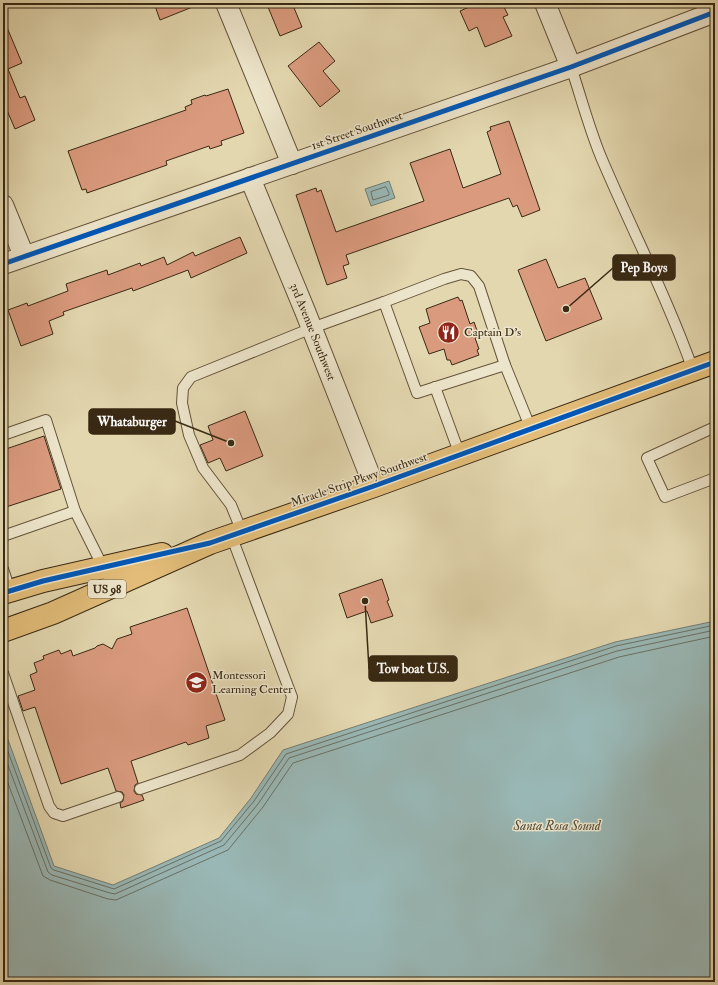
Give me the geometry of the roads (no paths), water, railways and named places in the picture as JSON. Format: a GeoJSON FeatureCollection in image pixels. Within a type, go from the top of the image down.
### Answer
{"type":"FeatureCollection","features":[{"type":"Feature","properties":{"kind":"highway","name":"Miracle Strip Pkwy Southwest"},"geometry":{"type":"LineString","coordinates":[[3,631],[53,613],[210,543],[374,486],[715,362]]}},
{"type":"Feature","properties":{"kind":"highway","name":"Miracle Strip Pkwy Southwest"},"geometry":{"type":"LineString","coordinates":[[7,592],[43,581],[210,543]]}},
{"type":"Feature","properties":{"kind":"street"},"geometry":{"type":"LineString","coordinates":[[226,3],[292,164]]}},
{"type":"Feature","properties":{"kind":"street"},"geometry":{"type":"LineString","coordinates":[[545,3],[571,67]]}},
{"type":"Feature","properties":{"kind":"street"},"geometry":{"type":"LineString","coordinates":[[712,3],[715,9]]}},
{"type":"Feature","properties":{"kind":"street","name":"1st Street Southwest"},"geometry":{"type":"LineString","coordinates":[[3,264],[571,67],[715,12]]}},
{"type":"Feature","properties":{"kind":"street","name":"3rd Avenue Southwest"},"geometry":{"type":"LineString","coordinates":[[250,178],[312,328],[374,486]]}},
{"type":"Feature","properties":{"kind":"street"},"geometry":{"type":"LineString","coordinates":[[3,205],[24,256]]}},
{"type":"Feature","properties":{"kind":"lane"},"geometry":{"type":"LineString","coordinates":[[571,67],[601,155],[662,291],[693,370]]}},
{"type":"Feature","properties":{"kind":"lane"},"geometry":{"type":"LineString","coordinates":[[140,789],[240,755],[270,733],[288,714],[292,697],[236,534],[231,504],[203,468],[189,435],[182,403],[183,388],[190,377],[312,328],[461,274],[471,276],[479,286],[505,365],[531,429]]}},
{"type":"Feature","properties":{"kind":"lane"},"geometry":{"type":"LineString","coordinates":[[384,302],[417,393],[505,365]]}},
{"type":"Feature","properties":{"kind":"lane"},"geometry":{"type":"LineString","coordinates":[[435,387],[460,455]]}},
{"type":"Feature","properties":{"kind":"lane"},"geometry":{"type":"LineString","coordinates":[[3,435],[46,420],[75,511],[103,567]]}},
{"type":"Feature","properties":{"kind":"lane"},"geometry":{"type":"LineString","coordinates":[[715,427],[647,458],[665,498],[715,478]]}},
{"type":"Feature","properties":{"kind":"lane"},"geometry":{"type":"LineString","coordinates":[[3,536],[75,511]]}},
{"type":"Feature","properties":{"kind":"lane"},"geometry":{"type":"LineString","coordinates":[[3,569],[7,592]]}},
{"type":"Feature","properties":{"kind":"lane"},"geometry":{"type":"LineString","coordinates":[[3,673],[49,806],[54,813],[63,816],[118,797]]}},
{"type":"Feature","properties":{"kind":"water"},"geometry":{"type":"Polygon","coordinates":[[[389,181],[395,198],[371,206],[365,189],[389,181]]]}},
{"type":"Feature","properties":{"kind":"water","name":"Santa Rosa Sound"},"geometry":{"type":"Polygon","coordinates":[[[715,621],[715,982],[3,982],[3,726],[54,866],[113,885],[219,838],[251,798],[283,750],[615,642],[715,621]]]}},
{"type":"Feature","properties":{"kind":"place","name":"Pep Boys"},"geometry":{"type":"Point","coordinates":[566,309]}},
{"type":"Feature","properties":{"kind":"place","name":"Captain D's"},"geometry":{"type":"Point","coordinates":[449,332]}},
{"type":"Feature","properties":{"kind":"place","name":"Whataburger"},"geometry":{"type":"Point","coordinates":[231,443]}},
{"type":"Feature","properties":{"kind":"place","name":"Tow boat U.S."},"geometry":{"type":"Point","coordinates":[365,601]}},
{"type":"Feature","properties":{"kind":"place","name":"Montessori Learning Center"},"geometry":{"type":"Point","coordinates":[197,682]}}]}
